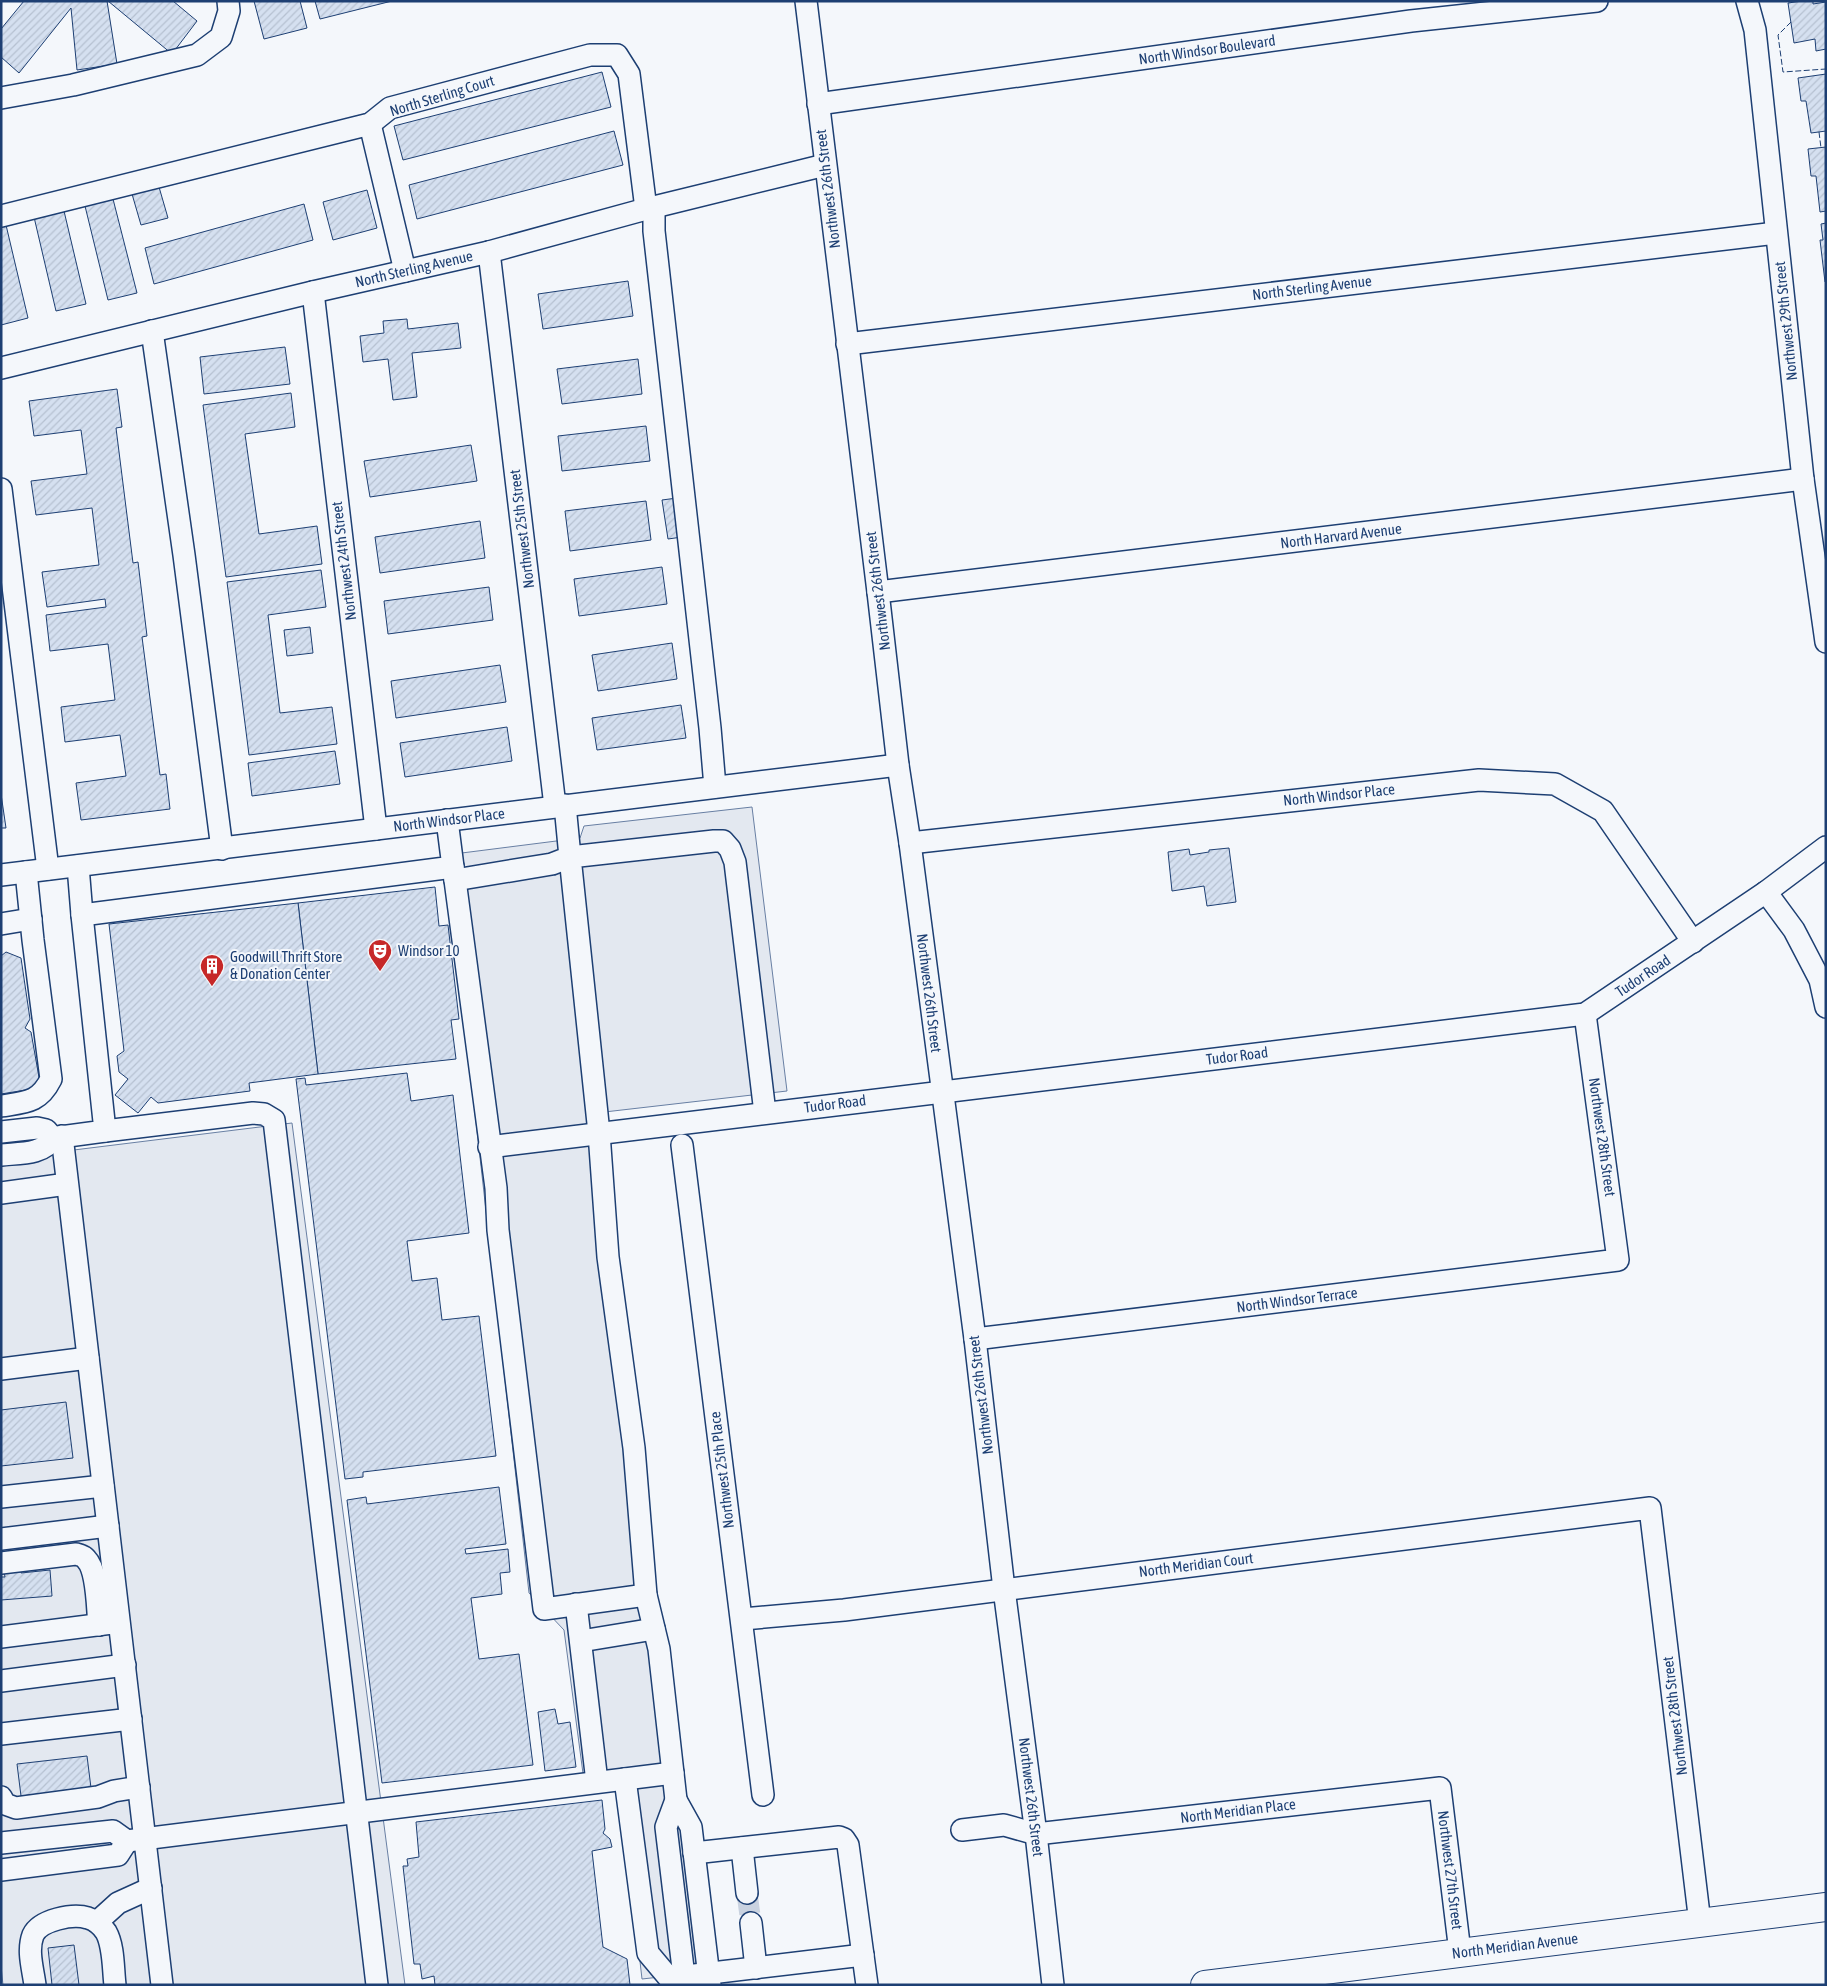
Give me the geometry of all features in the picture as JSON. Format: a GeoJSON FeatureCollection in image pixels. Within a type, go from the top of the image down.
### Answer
{"type":"FeatureCollection","features":[{"type":"Feature","properties":{"kind":"main road","name":"North Meridian Avenue"},"geometry":{"type":"LineString","coordinates":[[1205,1985],[1257,1981],[1460,1952],[1826,1907]]}},
{"type":"Feature","properties":{"kind":"street"},"geometry":{"type":"LineString","coordinates":[[1,98],[73,85],[197,55],[221,38],[229,11],[228,1]]}},
{"type":"Feature","properties":{"kind":"street","name":"Northwest 26th Street"},"geometry":{"type":"LineString","coordinates":[[806,1],[898,764],[975,1339],[1053,1985]]}},
{"type":"Feature","properties":{"kind":"street","name":"North Windsor Boulevard"},"geometry":{"type":"LineString","coordinates":[[818,104],[1411,21],[1597,1]]}},
{"type":"Feature","properties":{"kind":"street","name":"Northwest 29th Street"},"geometry":{"type":"LineString","coordinates":[[1747,1],[1755,30],[1803,479],[1826,642]]}},
{"type":"Feature","properties":{"kind":"street","name":"North Sterling Court"},"geometry":{"type":"LineString","coordinates":[[1,216],[370,124],[390,108],[590,55],[617,55],[629,74],[650,208]]}},
{"type":"Feature","properties":{"kind":"street"},"geometry":{"type":"LineString","coordinates":[[370,124],[405,271]]}},
{"type":"Feature","properties":{"kind":"street","name":"North Sterling Avenue"},"geometry":{"type":"LineString","coordinates":[[1,368],[313,292],[489,252],[650,208],[825,165]]}},
{"type":"Feature","properties":{"kind":"street"},"geometry":{"type":"LineString","coordinates":[[650,208],[710,728],[715,787]]}},
{"type":"Feature","properties":{"kind":"street","name":"North Sterling Avenue"},"geometry":{"type":"LineString","coordinates":[[847,344],[1776,233]]}},
{"type":"Feature","properties":{"kind":"street","name":"Northwest 25th Street"},"geometry":{"type":"LineString","coordinates":[[489,252],[560,806],[570,857],[599,1133],[608,1257],[634,1448],[646,1596],[659,1649],[676,1800]]}},
{"type":"Feature","properties":{"kind":"street","name":"Northwest 24th Street"},"geometry":{"type":"LineString","coordinates":[[313,292],[376,829]]}},
{"type":"Feature","properties":{"kind":"street"},"geometry":{"type":"LineString","coordinates":[[152,331],[184,555],[222,849]]}},
{"type":"Feature","properties":{"kind":"street","name":"North Harvard Avenue"},"geometry":{"type":"LineString","coordinates":[[878,592],[1803,479]]}},
{"type":"Feature","properties":{"kind":"street"},"geometry":{"type":"LineString","coordinates":[[1,489],[48,869]]}},
{"type":"Feature","properties":{"kind":"street","name":"North Windsor Place"},"geometry":{"type":"LineString","coordinates":[[1,875],[898,764]]}},
{"type":"Feature","properties":{"kind":"street","name":"North Windsor Place"},"geometry":{"type":"LineString","coordinates":[[910,843],[1480,780],[1555,784],[1603,811],[1693,942]]}},
{"type":"Feature","properties":{"kind":"street"},"geometry":{"type":"LineString","coordinates":[[447,820],[489,1147],[496,1188],[501,1255],[544,1609],[646,1596]]}},
{"type":"Feature","properties":{"kind":"street"},"geometry":{"type":"LineString","coordinates":[[82,915],[454,873],[552,864],[570,857],[723,841],[730,848],[735,862],[774,1111]]}},
{"type":"Feature","properties":{"kind":"street","name":"Tudor Road"},"geometry":{"type":"LineString","coordinates":[[489,1147],[1586,1014],[1766,892],[1826,847]]}},
{"type":"Feature","properties":{"kind":"street"},"geometry":{"type":"LineString","coordinates":[[78,866],[105,1131]]}},
{"type":"Feature","properties":{"kind":"street"},"geometry":{"type":"LineString","coordinates":[[1,1106],[27,1102],[39,1096],[45,1091],[51,1079],[26,872]]}},
{"type":"Feature","properties":{"kind":"street"},"geometry":{"type":"LineString","coordinates":[[1766,892],[1794,930],[1816,972],[1820,980],[1826,1007]]}},
{"type":"Feature","properties":{"kind":"street"},"geometry":{"type":"LineString","coordinates":[[1,924],[31,919]]}},
{"type":"Feature","properties":{"kind":"street","name":"Northwest 28th Street"},"geometry":{"type":"LineString","coordinates":[[1586,1014],[1618,1260]]}},
{"type":"Feature","properties":{"kind":"street"},"geometry":{"type":"LineString","coordinates":[[1,1156],[40,1150],[57,1137],[253,1113],[264,1114],[274,1120],[358,1812],[377,1985]]}},
{"type":"Feature","properties":{"kind":"street"},"geometry":{"type":"LineString","coordinates":[[1,1132],[37,1128],[46,1130],[57,1137],[67,1184],[108,1526],[109,1623]]}},
{"type":"Feature","properties":{"kind":"street","name":"Northwest 25th Place"},"geometry":{"type":"LineString","coordinates":[[682,1145],[763,1795]]}},
{"type":"Feature","properties":{"kind":"street"},"geometry":{"type":"LineString","coordinates":[[1,1193],[67,1184]]}},
{"type":"Feature","properties":{"kind":"street","name":"North Windsor Terrace"},"geometry":{"type":"LineString","coordinates":[[975,1339],[1618,1260]]}},
{"type":"Feature","properties":{"kind":"street"},"geometry":{"type":"LineString","coordinates":[[1,1369],[88,1358]]}},
{"type":"Feature","properties":{"kind":"street"},"geometry":{"type":"LineString","coordinates":[[1,1497],[103,1486]]}},
{"type":"Feature","properties":{"kind":"street","name":"Northwest 28th Street"},"geometry":{"type":"LineString","coordinates":[[1650,1508],[1700,1923]]}},
{"type":"Feature","properties":{"kind":"street","name":"North Meridian Court"},"geometry":{"type":"LineString","coordinates":[[742,1618],[844,1610],[1650,1508]]}},
{"type":"Feature","properties":{"kind":"street"},"geometry":{"type":"LineString","coordinates":[[1,1540],[108,1526]]}},
{"type":"Feature","properties":{"kind":"street"},"geometry":{"type":"LineString","coordinates":[[1,1563],[76,1554],[88,1560],[92,1569],[124,1665],[139,1787],[136,1840],[151,1888],[162,1985]]}},
{"type":"Feature","properties":{"kind":"street"},"geometry":{"type":"LineString","coordinates":[[576,1604],[597,1782]]}},
{"type":"Feature","properties":{"kind":"street"},"geometry":{"type":"LineString","coordinates":[[3,1637],[109,1623]]}},
{"type":"Feature","properties":{"kind":"street"},"geometry":{"type":"LineString","coordinates":[[581,1641],[654,1629]]}},
{"type":"Feature","properties":{"kind":"street"},"geometry":{"type":"LineString","coordinates":[[1,1681],[124,1665]]}},
{"type":"Feature","properties":{"kind":"street"},"geometry":{"type":"LineString","coordinates":[[1,1734],[131,1718]]}},
{"type":"Feature","properties":{"kind":"street"},"geometry":{"type":"LineString","coordinates":[[1,1843],[113,1831],[136,1840],[674,1773]]}},
{"type":"Feature","properties":{"kind":"street"},"geometry":{"type":"LineString","coordinates":[[625,1779],[648,1954],[669,1978],[685,1981],[710,1979],[756,1968],[863,1955]]}},
{"type":"Feature","properties":{"kind":"street"},"geometry":{"type":"LineString","coordinates":[[1,1797],[5,1804],[16,1808],[98,1797],[114,1790],[139,1787]]}},
{"type":"Feature","properties":{"kind":"street","name":"North Meridian Place"},"geometry":{"type":"LineString","coordinates":[[1036,1834],[1440,1788]]}},
{"type":"Feature","properties":{"kind":"street","name":"Northwest 27th Street"},"geometry":{"type":"LineString","coordinates":[[1440,1788],[1460,1952]]}},
{"type":"Feature","properties":{"kind":"street"},"geometry":{"type":"LineString","coordinates":[[676,1800],[666,1827],[685,1981]]}},
{"type":"Feature","properties":{"kind":"street"},"geometry":{"type":"LineString","coordinates":[[676,1800],[690,1827],[710,1979]]}},
{"type":"Feature","properties":{"kind":"street"},"geometry":{"type":"LineString","coordinates":[[962,1830],[1004,1825],[1036,1834]]}},
{"type":"Feature","properties":{"kind":"street"},"geometry":{"type":"LineString","coordinates":[[694,1853],[839,1837],[844,1839],[848,1845],[867,1985]]}},
{"type":"Feature","properties":{"kind":"street"},"geometry":{"type":"LineString","coordinates":[[1,1870],[118,1855],[136,1840]]}},
{"type":"Feature","properties":{"kind":"street"},"geometry":{"type":"LineString","coordinates":[[742,1848],[747,1893]]}},
{"type":"Feature","properties":{"kind":"street"},"geometry":{"type":"LineString","coordinates":[[97,1922],[118,1903],[151,1888]]}},
{"type":"Feature","properties":{"kind":"street"},"geometry":{"type":"LineString","coordinates":[[35,1985],[31,1955],[31,1943],[34,1933],[41,1925],[49,1921],[74,1917],[87,1917],[97,1922],[106,1932],[110,1943],[115,1985]]}},
{"type":"Feature","properties":{"kind":"street"},"geometry":{"type":"LineString","coordinates":[[751,1923],[756,1968]]}},
{"type":"Feature","properties":{"kind":"shaded area"},"geometry":{"type":"Polygon","coordinates":[[[752,807],[787,1091],[587,1114],[705,1972],[642,1979],[619,1778],[584,1781],[564,1630],[529,1593],[446,855],[580,838],[584,826],[752,807]]]}},
{"type":"Feature","properties":{"kind":"shaded area"},"geometry":{"type":"Polygon","coordinates":[[[292,1123],[405,1985],[3,1985],[1,1966],[1,1159],[292,1123]]]}},
{"type":"Feature","properties":{"kind":"building"},"geometry":{"type":"Polygon","coordinates":[[[24,1],[107,1],[117,64],[77,70],[71,8],[19,73],[1,57],[1,29],[24,1]]]}},
{"type":"Feature","properties":{"kind":"building"},"geometry":{"type":"Polygon","coordinates":[[[108,1],[173,1],[197,21],[172,54],[108,1]]]}},
{"type":"Feature","properties":{"kind":"building"},"geometry":{"type":"Polygon","coordinates":[[[254,1],[300,1],[307,28],[264,39],[254,1]]]}},
{"type":"Feature","properties":{"kind":"building"},"geometry":{"type":"Polygon","coordinates":[[[315,1],[392,1],[320,19],[315,1]]]}},
{"type":"Feature","properties":{"kind":"building"},"geometry":{"type":"Polygon","coordinates":[[[1813,1],[1813,4],[1826,2],[1826,49],[1816,51],[1815,39],[1794,43],[1788,3],[1813,1]]]}},
{"type":"Feature","properties":{"kind":"building"},"geometry":{"type":"Polygon","coordinates":[[[602,72],[611,107],[403,160],[394,126],[602,72]]]}},
{"type":"Feature","properties":{"kind":"building"},"geometry":{"type":"Polygon","coordinates":[[[1826,74],[1826,131],[1811,133],[1806,101],[1801,101],[1798,78],[1826,74]]]}},
{"type":"Feature","properties":{"kind":"building"},"geometry":{"type":"Polygon","coordinates":[[[614,131],[623,165],[417,219],[409,185],[614,131]]]}},
{"type":"Feature","properties":{"kind":"building"},"geometry":{"type":"Polygon","coordinates":[[[1826,147],[1826,211],[1820,212],[1816,176],[1811,176],[1808,149],[1826,147]]]}},
{"type":"Feature","properties":{"kind":"building"},"geometry":{"type":"Polygon","coordinates":[[[159,187],[168,218],[141,225],[132,194],[159,187]]]}},
{"type":"Feature","properties":{"kind":"building"},"geometry":{"type":"Polygon","coordinates":[[[367,190],[377,228],[333,240],[323,202],[367,190]]]}},
{"type":"Feature","properties":{"kind":"building"},"geometry":{"type":"Polygon","coordinates":[[[113,199],[137,293],[108,300],[85,206],[113,199]]]}},
{"type":"Feature","properties":{"kind":"building"},"geometry":{"type":"Polygon","coordinates":[[[304,204],[313,240],[154,284],[145,248],[304,204]]]}},
{"type":"Feature","properties":{"kind":"building"},"geometry":{"type":"Polygon","coordinates":[[[64,211],[86,304],[56,311],[34,217],[64,211]]]}},
{"type":"Feature","properties":{"kind":"building"},"geometry":{"type":"Polygon","coordinates":[[[1826,223],[1825,282],[1820,240],[1823,240],[1821,224],[1826,223]]]}},
{"type":"Feature","properties":{"kind":"building"},"geometry":{"type":"Polygon","coordinates":[[[6,225],[28,318],[1,325],[1,226],[6,225]]]}},
{"type":"Feature","properties":{"kind":"building"},"geometry":{"type":"Polygon","coordinates":[[[628,281],[633,316],[543,329],[538,294],[628,281]]]}},
{"type":"Feature","properties":{"kind":"building"},"geometry":{"type":"Polygon","coordinates":[[[407,319],[408,329],[458,323],[461,348],[412,353],[417,397],[393,400],[388,359],[363,362],[360,336],[384,333],[383,321],[407,319]]]}},
{"type":"Feature","properties":{"kind":"building"},"geometry":{"type":"Polygon","coordinates":[[[285,347],[290,384],[204,394],[200,357],[285,347]]]}},
{"type":"Feature","properties":{"kind":"building"},"geometry":{"type":"Polygon","coordinates":[[[638,359],[642,394],[562,404],[557,369],[638,359]]]}},
{"type":"Feature","properties":{"kind":"building"},"geometry":{"type":"Polygon","coordinates":[[[117,389],[122,427],[116,428],[133,563],[138,562],[147,636],[142,637],[160,775],[166,774],[170,809],[81,820],[76,783],[126,776],[120,735],[65,742],[61,707],[115,700],[108,644],[50,651],[46,615],[106,607],[105,599],[47,607],[42,572],[99,565],[92,508],[36,515],[31,481],[87,474],[81,430],[34,436],[29,401],[117,389]]]}},
{"type":"Feature","properties":{"kind":"building"},"geometry":{"type":"Polygon","coordinates":[[[291,393],[295,427],[245,434],[259,534],[317,526],[322,564],[226,577],[203,405],[291,393]]]}},
{"type":"Feature","properties":{"kind":"building"},"geometry":{"type":"Polygon","coordinates":[[[646,426],[650,461],[562,471],[558,436],[646,426]]]}},
{"type":"Feature","properties":{"kind":"building"},"geometry":{"type":"Polygon","coordinates":[[[471,445],[477,481],[370,497],[364,461],[471,445]]]}},
{"type":"Feature","properties":{"kind":"building"},"geometry":{"type":"Polygon","coordinates":[[[677,498],[682,537],[668,539],[662,500],[677,498]]]}},
{"type":"Feature","properties":{"kind":"building"},"geometry":{"type":"Polygon","coordinates":[[[646,501],[651,540],[570,551],[565,511],[646,501]]]}},
{"type":"Feature","properties":{"kind":"building"},"geometry":{"type":"Polygon","coordinates":[[[480,521],[485,558],[380,573],[375,537],[480,521]]]}},
{"type":"Feature","properties":{"kind":"building"},"geometry":{"type":"Polygon","coordinates":[[[662,567],[667,604],[579,616],[574,579],[662,567]]]}},
{"type":"Feature","properties":{"kind":"building"},"geometry":{"type":"Polygon","coordinates":[[[321,570],[326,607],[268,615],[280,713],[332,707],[337,744],[249,755],[227,582],[321,570]]]}},
{"type":"Feature","properties":{"kind":"building"},"geometry":{"type":"Polygon","coordinates":[[[489,587],[493,620],[388,634],[384,601],[489,587]]]}},
{"type":"Feature","properties":{"kind":"building"},"geometry":{"type":"Polygon","coordinates":[[[310,627],[313,653],[287,656],[284,630],[310,627]]]}},
{"type":"Feature","properties":{"kind":"building"},"geometry":{"type":"Polygon","coordinates":[[[672,643],[677,679],[598,691],[592,655],[672,643]]]}},
{"type":"Feature","properties":{"kind":"building"},"geometry":{"type":"Polygon","coordinates":[[[500,665],[506,702],[396,718],[391,681],[500,665]]]}},
{"type":"Feature","properties":{"kind":"building"},"geometry":{"type":"Polygon","coordinates":[[[681,705],[686,738],[597,750],[592,718],[681,705]]]}},
{"type":"Feature","properties":{"kind":"building"},"geometry":{"type":"Polygon","coordinates":[[[507,727],[512,761],[405,777],[400,743],[507,727]]]}},
{"type":"Feature","properties":{"kind":"building"},"geometry":{"type":"Polygon","coordinates":[[[335,751],[340,784],[252,796],[248,763],[335,751]]]}},
{"type":"Feature","properties":{"kind":"building"},"geometry":{"type":"Polygon","coordinates":[[[1,794],[6,828],[1,828],[1,794]]]}},
{"type":"Feature","properties":{"kind":"building"},"geometry":{"type":"Polygon","coordinates":[[[1229,848],[1236,902],[1207,906],[1204,886],[1172,891],[1168,852],[1189,849],[1190,855],[1209,852],[1209,850],[1229,848]]]}},
{"type":"Feature","properties":{"kind":"building","name":"Windsor 10"},"geometry":{"type":"Polygon","coordinates":[[[435,887],[439,926],[448,925],[459,1019],[451,1020],[456,1059],[318,1074],[298,903],[435,887]]]}},
{"type":"Feature","properties":{"kind":"building","name":"Goodwill Thrift Store & Donation Center"},"geometry":{"type":"Polygon","coordinates":[[[298,903],[318,1074],[249,1083],[250,1091],[158,1103],[151,1097],[138,1113],[115,1095],[128,1079],[119,1072],[117,1056],[124,1051],[109,924],[298,903]]]}},
{"type":"Feature","properties":{"kind":"building"},"geometry":{"type":"Polygon","coordinates":[[[6,952],[21,958],[30,1019],[25,1028],[31,1032],[40,1083],[32,1089],[1,1094],[1,956],[6,952]]]}},
{"type":"Feature","properties":{"kind":"building"},"geometry":{"type":"Polygon","coordinates":[[[407,1073],[411,1101],[453,1095],[469,1233],[407,1241],[412,1281],[437,1278],[442,1320],[479,1316],[496,1456],[363,1472],[363,1477],[345,1479],[296,1079],[305,1078],[306,1085],[407,1073]]]}},
{"type":"Feature","properties":{"kind":"building"},"geometry":{"type":"Polygon","coordinates":[[[66,1402],[73,1458],[1,1466],[1,1410],[66,1402]]]}},
{"type":"Feature","properties":{"kind":"building"},"geometry":{"type":"Polygon","coordinates":[[[499,1487],[506,1544],[465,1549],[466,1554],[508,1549],[510,1572],[500,1573],[502,1594],[471,1598],[479,1659],[519,1654],[533,1765],[382,1783],[347,1500],[366,1497],[367,1504],[499,1487]]]}},
{"type":"Feature","properties":{"kind":"building"},"geometry":{"type":"Polygon","coordinates":[[[21,1570],[21,1573],[50,1570],[52,1596],[1,1600],[1,1577],[5,1577],[4,1571],[21,1570]]]}},
{"type":"Feature","properties":{"kind":"building"},"geometry":{"type":"Polygon","coordinates":[[[555,1709],[558,1724],[570,1722],[576,1767],[545,1771],[538,1712],[555,1709]]]}},
{"type":"Feature","properties":{"kind":"building"},"geometry":{"type":"Polygon","coordinates":[[[87,1756],[91,1788],[21,1796],[17,1764],[87,1756]]]}},
{"type":"Feature","properties":{"kind":"building"},"geometry":{"type":"Polygon","coordinates":[[[602,1800],[605,1829],[603,1833],[610,1839],[612,1847],[592,1851],[603,1947],[627,1959],[630,1985],[435,1985],[434,1976],[422,1979],[420,1964],[414,1964],[403,1866],[408,1866],[407,1859],[419,1857],[416,1822],[602,1800]]]}},
{"type":"Feature","properties":{"kind":"building"},"geometry":{"type":"Polygon","coordinates":[[[74,1945],[79,1985],[52,1985],[48,1948],[74,1945]]]}},
{"type":"Feature","properties":{"kind":"tunnel"},"geometry":{"type":"LineString","coordinates":[[747,1893],[751,1923]]}},
{"type":"Feature","properties":{"kind":"fence"},"geometry":{"type":"LineString","coordinates":[[1791,22],[1778,35],[1783,72],[1826,69]]}},
{"type":"Feature","properties":{"kind":"fence"},"geometry":{"type":"LineString","coordinates":[[1819,132],[1821,148]]}},
{"type":"Feature","properties":{"kind":"place","name":"Windsor 10"},"geometry":{"type":"Point","coordinates":[380,972]}},
{"type":"Feature","properties":{"kind":"place","name":"Goodwill Thrift Store & Donation Center"},"geometry":{"type":"Point","coordinates":[212,987]}}]}
